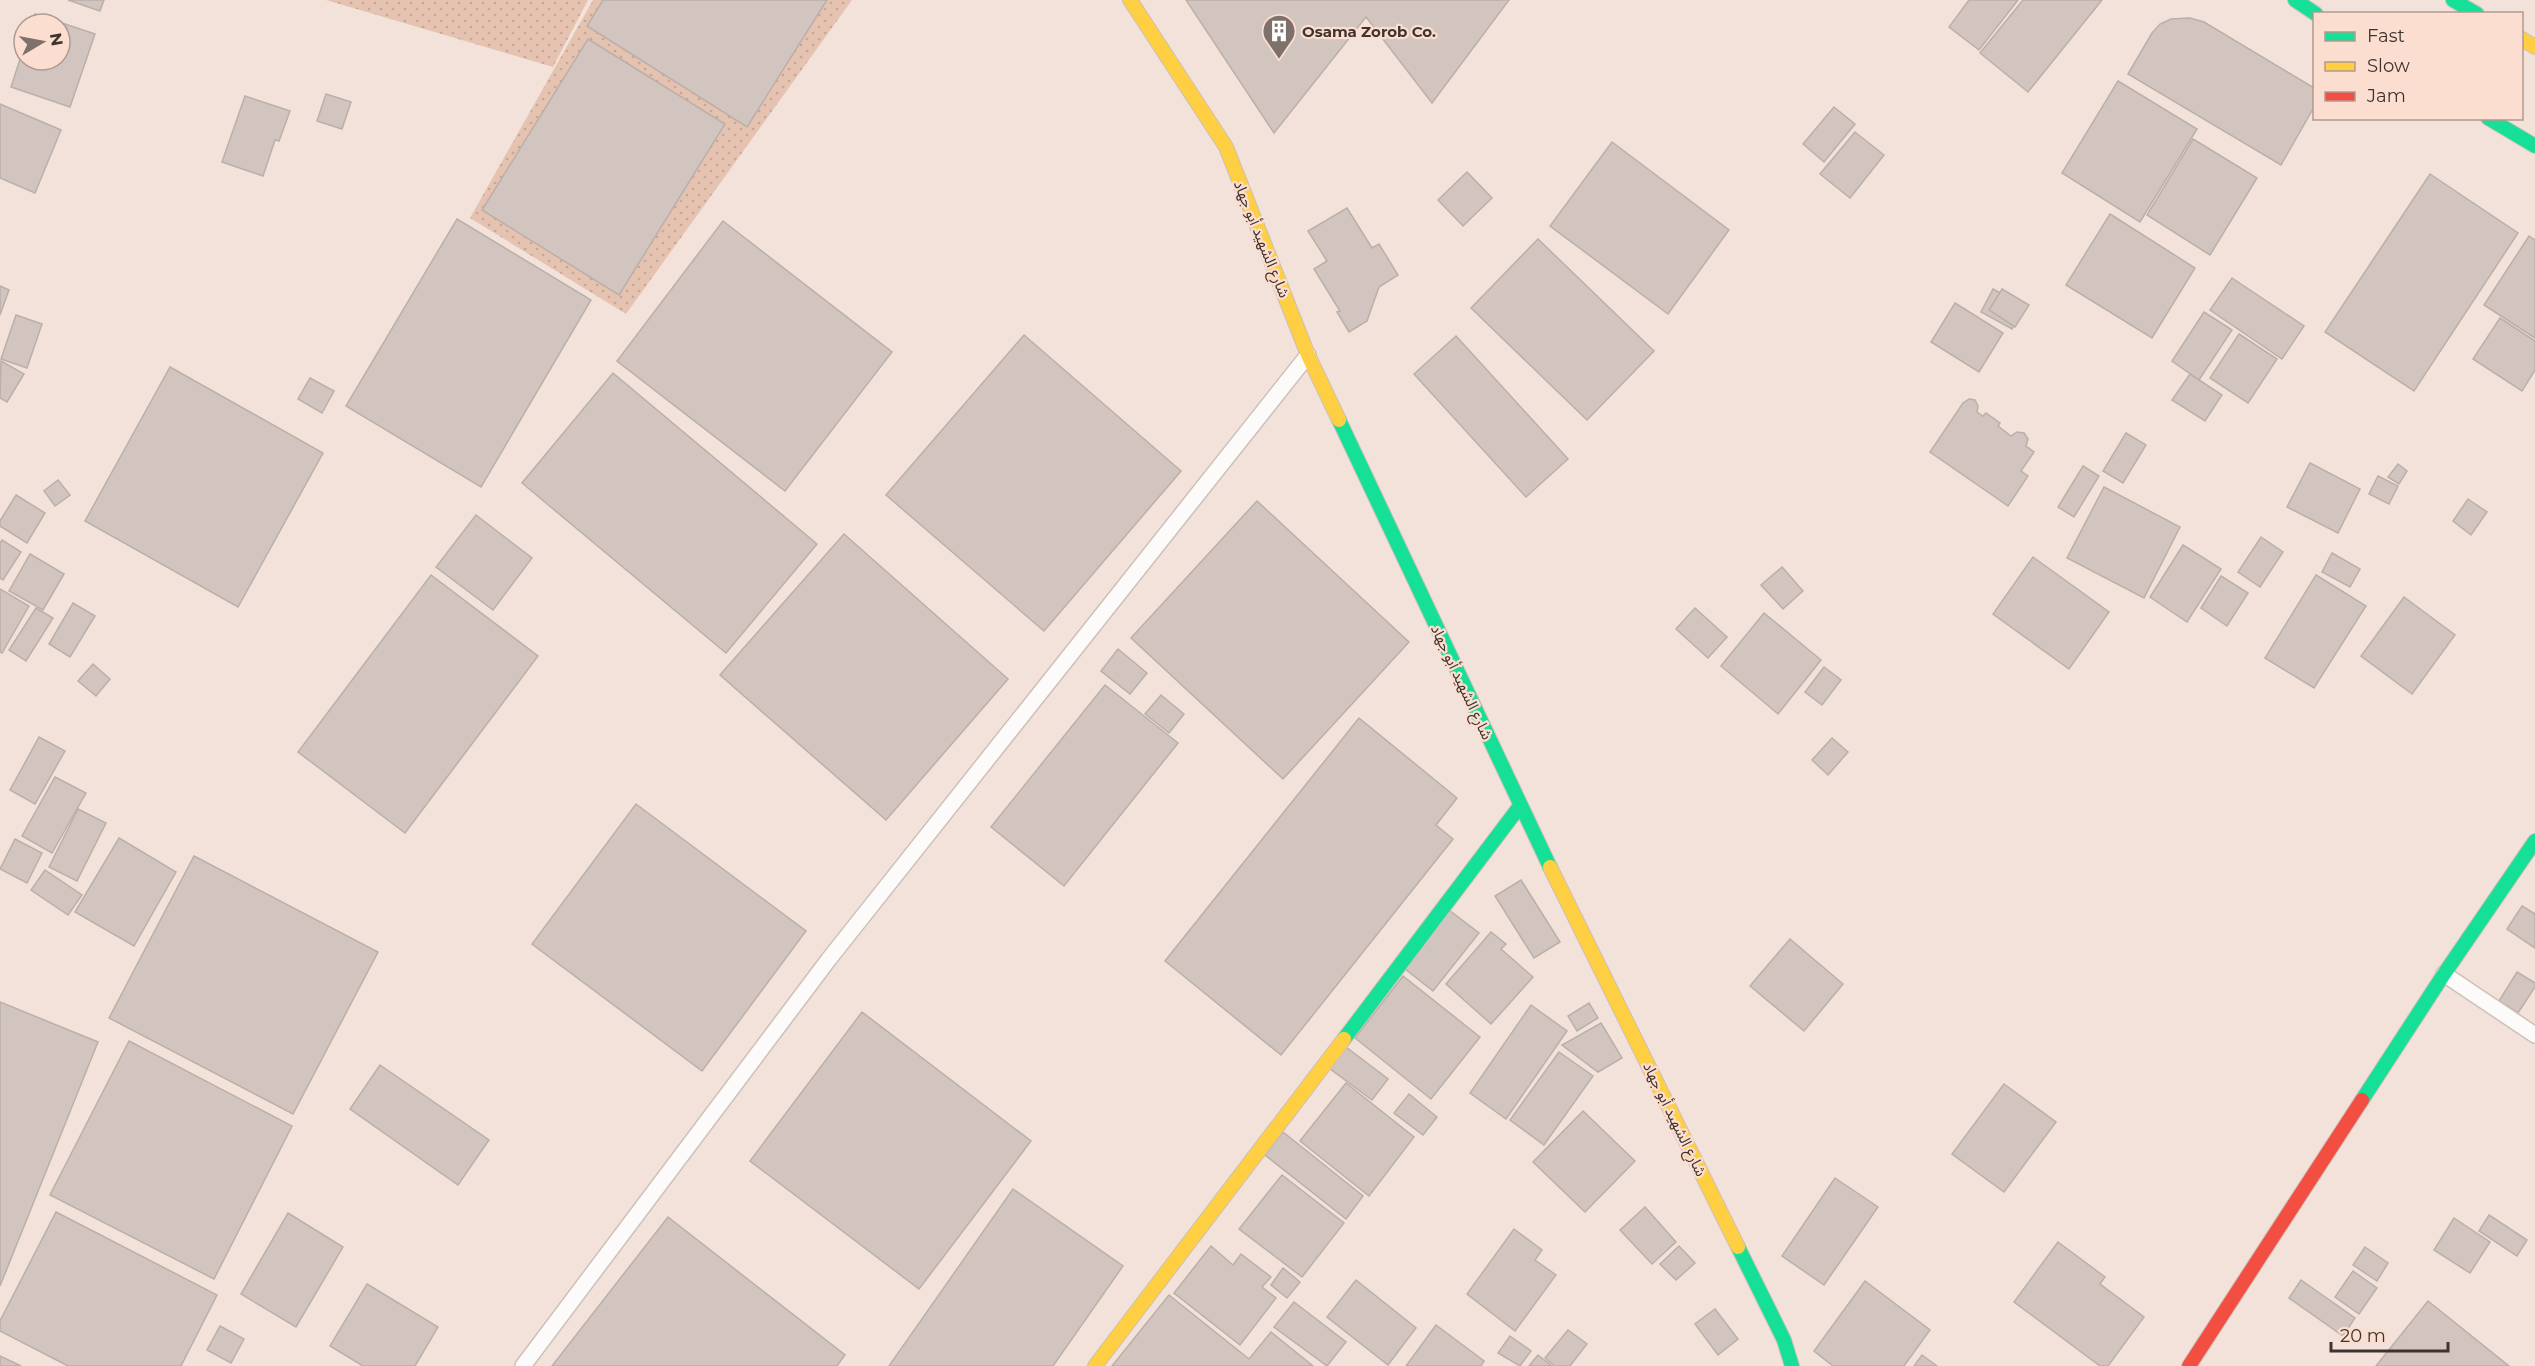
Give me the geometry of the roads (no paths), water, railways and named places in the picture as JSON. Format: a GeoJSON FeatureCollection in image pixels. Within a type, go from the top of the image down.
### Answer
{"type":"FeatureCollection","features":[{"type":"Feature","properties":{"kind":"main road","name":"شارع الشهيد أبو جهاد"},"geometry":{"type":"LineString","coordinates":[[1130,0],[1226,147],[1308,355],[1520,806],[1784,1340],[1792,1366]]}},
{"type":"Feature","properties":{"kind":"main road"},"geometry":{"type":"LineString","coordinates":[[2295,0],[2313,12]]}},
{"type":"Feature","properties":{"kind":"main road"},"geometry":{"type":"LineString","coordinates":[[2453,0],[2474,12]]}},
{"type":"Feature","properties":{"kind":"main road"},"geometry":{"type":"LineString","coordinates":[[2491,120],[2535,146]]}},
{"type":"Feature","properties":{"kind":"main road"},"geometry":{"type":"LineString","coordinates":[[1095,1366],[1520,806]]}},
{"type":"Feature","properties":{"kind":"main road"},"geometry":{"type":"LineString","coordinates":[[2189,1366],[2444,974],[2535,841]]}},
{"type":"Feature","properties":{"kind":"lane"},"geometry":{"type":"LineString","coordinates":[[523,1366],[829,959],[1308,355]]}},
{"type":"Feature","properties":{"kind":"lane"},"geometry":{"type":"LineString","coordinates":[[2444,974],[2535,1035]]}},
{"type":"Feature","properties":{"kind":"place","name":"Osama Zorob Co."},"geometry":{"type":"Point","coordinates":[1279,60]}}]}
